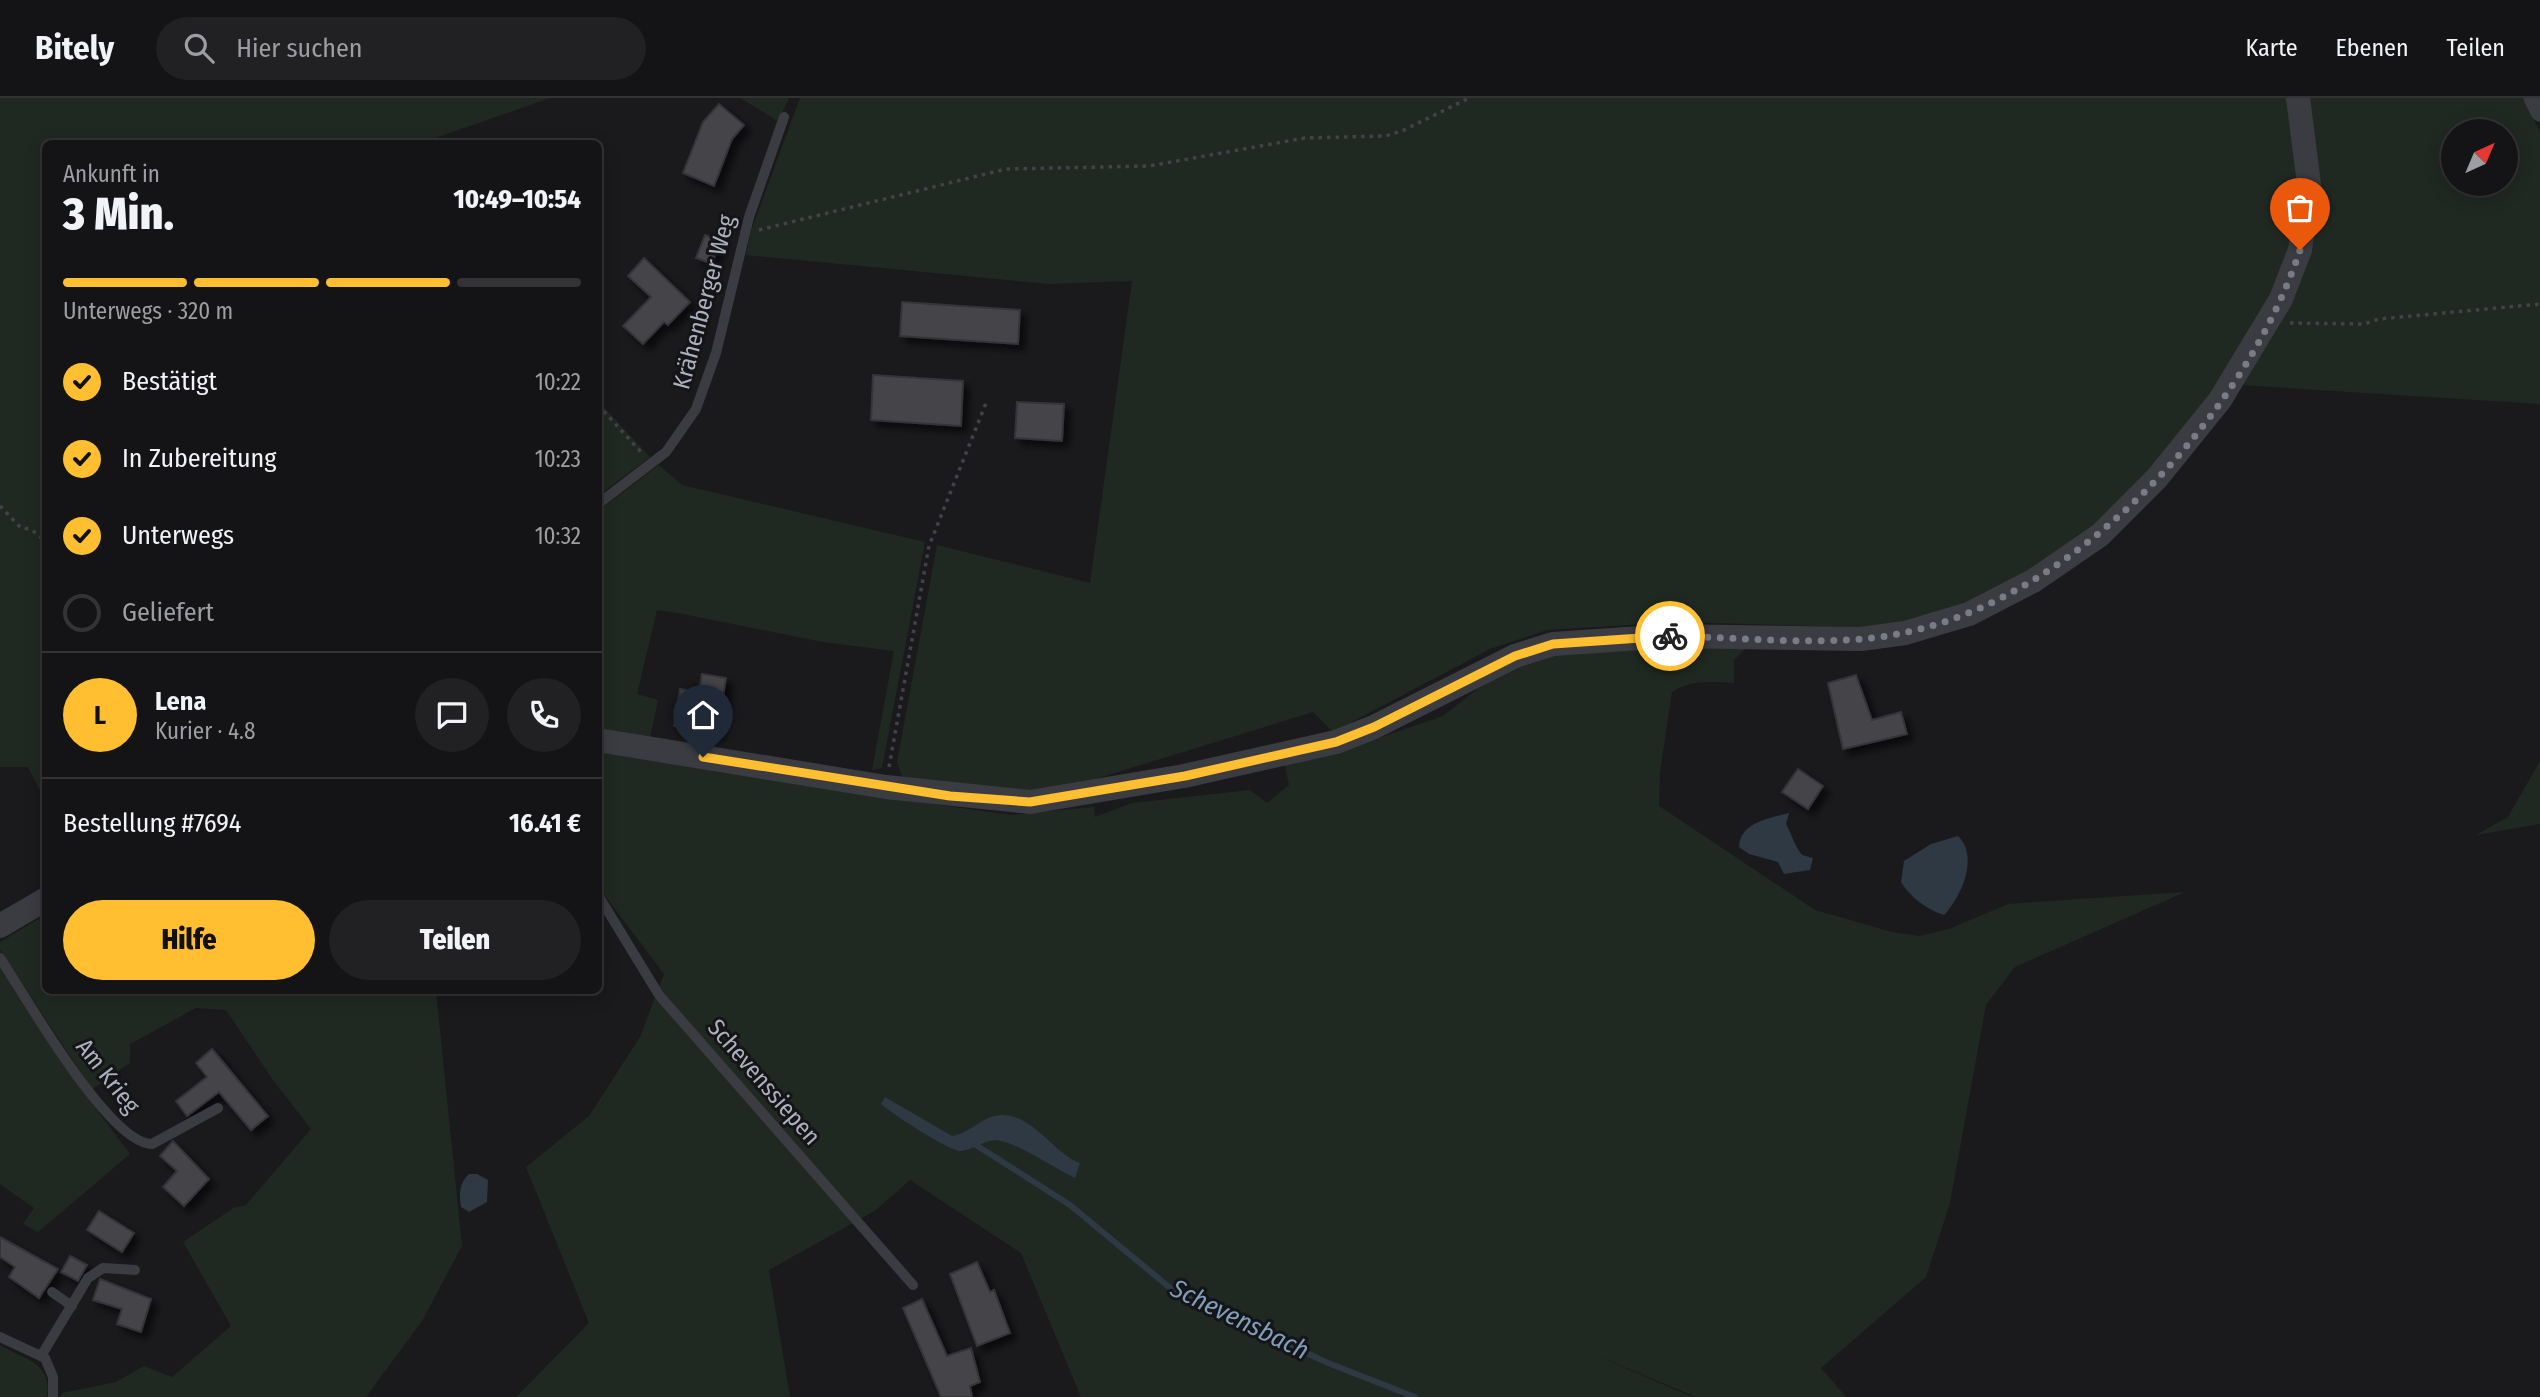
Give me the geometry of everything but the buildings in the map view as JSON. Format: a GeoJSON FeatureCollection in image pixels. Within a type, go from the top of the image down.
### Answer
{"type":"FeatureCollection","features":[{"type":"Feature","properties":{"kind":"street"},"geometry":{"type":"LineString","coordinates":[[602,741],[886,787],[1030,802],[1185,776],[1336,742],[1374,727],[1515,656],[1553,644],[1670,636],[1861,639],[1905,633],[1969,614],[2054,569],[2100,535],[2131,507],[2213,410],[2272,317],[2288,283],[2304,231],[2309,184],[2298,98]]}},
{"type":"Feature","properties":{"kind":"street"},"geometry":{"type":"LineString","coordinates":[[2533,98],[2540,112]]}},
{"type":"Feature","properties":{"kind":"street"},"geometry":{"type":"LineString","coordinates":[[0,926],[42,901]]}},
{"type":"Feature","properties":{"kind":"lane","name":"Krähenberger Weg"},"geometry":{"type":"LineString","coordinates":[[602,500],[652,464],[678,438],[704,393],[744,234],[785,117]]}},
{"type":"Feature","properties":{"kind":"lane","name":"Schevenssiepen"},"geometry":{"type":"LineString","coordinates":[[602,902],[659,995],[913,1285]]}},
{"type":"Feature","properties":{"kind":"lane","name":"Am Krieg"},"geometry":{"type":"LineString","coordinates":[[0,958],[88,1090],[117,1126],[141,1144],[152,1144],[218,1108]]}},
{"type":"Feature","properties":{"kind":"lane"},"geometry":{"type":"LineString","coordinates":[[41,1356],[84,1283],[97,1271],[103,1268],[135,1270]]}},
{"type":"Feature","properties":{"kind":"lane"},"geometry":{"type":"LineString","coordinates":[[52,1292],[72,1306]]}},
{"type":"Feature","properties":{"kind":"lane"},"geometry":{"type":"LineString","coordinates":[[0,1338],[41,1356],[53,1377],[53,1397]]}},
{"type":"Feature","properties":{"kind":"path"},"geometry":{"type":"LineString","coordinates":[[744,234],[1006,169],[1149,166],[1305,138],[1385,136],[1402,131],[1469,98]]}},
{"type":"Feature","properties":{"kind":"path"},"geometry":{"type":"LineString","coordinates":[[2272,317],[2300,325],[2364,324],[2379,319],[2540,304]]}},
{"type":"Feature","properties":{"kind":"path"},"geometry":{"type":"LineString","coordinates":[[886,787],[929,546],[986,403]]}},
{"type":"Feature","properties":{"kind":"path"},"geometry":{"type":"LineString","coordinates":[[602,409],[652,464]]}},
{"type":"Feature","properties":{"kind":"path"},"geometry":{"type":"LineString","coordinates":[[0,506],[20,527],[32,530],[42,538]]}},
{"type":"Feature","properties":{"kind":"shaded area"},"geometry":{"type":"Polygon","coordinates":[[[0,98],[550,98],[430,140],[42,140],[42,794],[28,767],[0,767],[0,98]]]}},
{"type":"Feature","properties":{"kind":"shaded area"},"geometry":{"type":"Polygon","coordinates":[[[740,98],[789,98],[778,121],[740,98]]]}},
{"type":"Feature","properties":{"kind":"shaded area"},"geometry":{"type":"Polygon","coordinates":[[[800,98],[2524,98],[2540,132],[2540,404],[2240,385],[2068,549],[1967,604],[1886,628],[1678,622],[1547,630],[1490,649],[1333,732],[1313,712],[1063,789],[1002,792],[903,779],[897,762],[937,545],[1090,583],[1132,281],[1048,284],[746,255],[751,231],[800,98]]]}},
{"type":"Feature","properties":{"kind":"shaded area"},"geometry":{"type":"Polygon","coordinates":[[[602,405],[650,457],[602,493],[602,405]]]}},
{"type":"Feature","properties":{"kind":"shaded area"},"geometry":{"type":"Polygon","coordinates":[[[659,465],[682,485],[925,542],[882,768],[872,770],[894,651],[823,642],[657,610],[637,694],[658,700],[650,738],[602,729],[602,508],[659,465]]]}},
{"type":"Feature","properties":{"kind":"shaded area"},"geometry":{"type":"Polygon","coordinates":[[[1750,644],[1734,660],[1734,683],[1694,683],[1672,692],[1660,772],[1659,806],[1815,910],[1892,932],[1920,936],[1949,929],[2008,904],[2185,892],[2015,967],[1986,1005],[1950,1203],[1926,1277],[1821,1368],[1846,1397],[1696,1397],[1586,1351],[1692,1397],[1081,1397],[1021,1253],[910,1180],[876,1210],[769,1270],[790,1397],[516,1397],[589,1323],[526,1167],[589,1116],[640,1037],[664,974],[602,892],[602,749],[866,795],[1012,815],[1094,807],[1095,817],[1132,803],[1250,790],[1267,803],[1289,785],[1284,761],[1358,745],[1443,716],[1499,672],[1562,653],[1750,644]]]}},
{"type":"Feature","properties":{"kind":"shaded area"},"geometry":{"type":"Polygon","coordinates":[[[2540,761],[2540,824],[2476,835],[2508,817],[2540,761]]]}},
{"type":"Feature","properties":{"kind":"shaded area"},"geometry":{"type":"Polygon","coordinates":[[[1789,813],[1786,824],[1797,847],[1802,855],[1813,858],[1810,870],[1784,874],[1778,862],[1749,854],[1739,847],[1745,832],[1757,822],[1789,813]]]}},
{"type":"Feature","properties":{"kind":"shaded area"},"geometry":{"type":"Polygon","coordinates":[[[1958,836],[1964,844],[1968,865],[1962,887],[1944,915],[1925,906],[1905,888],[1901,882],[1904,861],[1931,844],[1958,836]]]}},
{"type":"Feature","properties":{"kind":"shaded area"},"geometry":{"type":"Polygon","coordinates":[[[42,917],[42,994],[436,994],[462,1246],[422,1321],[366,1397],[60,1397],[62,1393],[116,1382],[144,1366],[172,1377],[231,1326],[183,1242],[235,1207],[245,1206],[311,1129],[273,1080],[226,1010],[196,1008],[130,1044],[130,1063],[92,1089],[0,950],[0,942],[42,917]]]}},
{"type":"Feature","properties":{"kind":"shaded area"},"geometry":{"type":"Polygon","coordinates":[[[0,966],[84,1093],[130,1154],[38,1232],[23,1224],[34,1208],[0,1184],[0,966]]]}},
{"type":"Feature","properties":{"kind":"shaded area"},"geometry":{"type":"Polygon","coordinates":[[[885,1097],[952,1136],[995,1116],[1002,1115],[1024,1121],[1080,1163],[1075,1178],[1029,1152],[1001,1141],[990,1141],[960,1151],[944,1145],[887,1109],[881,1104],[885,1097]]]}},
{"type":"Feature","properties":{"kind":"shaded area"},"geometry":{"type":"Polygon","coordinates":[[[469,1174],[477,1174],[488,1180],[487,1202],[469,1212],[461,1207],[460,1189],[469,1174]]]}},
{"type":"Feature","properties":{"kind":"shaded area"},"geometry":{"type":"Polygon","coordinates":[[[0,1345],[41,1369],[47,1385],[47,1397],[0,1397],[0,1345]]]}},
{"type":"Feature","properties":{"kind":"waterway","name":"Schevensbach"},"geometry":{"type":"LineString","coordinates":[[976,1145],[1070,1205],[1175,1292],[1328,1363],[1415,1397]]}},
{"type":"Feature","properties":{"kind":"way so far"},"geometry":{"type":"LineString","coordinates":[[1670,636],[1837,640],[1905,633],[1969,614],[2054,569],[2100,535],[2131,507],[2206,420],[2272,317],[2300,250]]}},
{"type":"Feature","properties":{"kind":"route"},"geometry":{"type":"LineString","coordinates":[[703,757],[950,796],[1030,802],[1185,776],[1336,742],[1374,727],[1515,656],[1553,644],[1670,636]]}}]}
